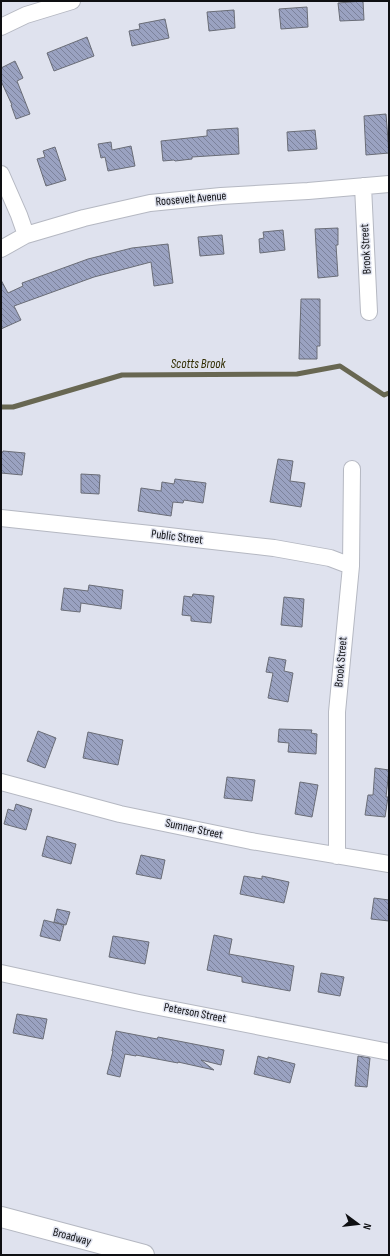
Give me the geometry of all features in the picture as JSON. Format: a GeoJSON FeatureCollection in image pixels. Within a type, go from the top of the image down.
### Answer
{"type":"FeatureCollection","features":[{"type":"Feature","properties":{"kind":"street"},"geometry":{"type":"LineString","coordinates":[[1,27],[26,16],[72,1]]}},
{"type":"Feature","properties":{"kind":"street"},"geometry":{"type":"LineString","coordinates":[[1,174],[26,235]]}},
{"type":"Feature","properties":{"kind":"street","name":"Roosevelt Avenue"},"geometry":{"type":"LineString","coordinates":[[1,249],[26,235],[84,218],[150,203],[221,196],[308,191],[389,184]]}},
{"type":"Feature","properties":{"kind":"street","name":"Brook Street"},"geometry":{"type":"LineString","coordinates":[[363,186],[369,312]]}},
{"type":"Feature","properties":{"kind":"street","name":"Brook Street"},"geometry":{"type":"LineString","coordinates":[[337,856],[336,712],[351,566],[352,469]]}},
{"type":"Feature","properties":{"kind":"street","name":"Public Street"},"geometry":{"type":"LineString","coordinates":[[1,518],[274,548],[330,558],[351,566]]}},
{"type":"Feature","properties":{"kind":"street","name":"Sumner Street"},"geometry":{"type":"LineString","coordinates":[[1,782],[120,814],[251,841],[389,864]]}},
{"type":"Feature","properties":{"kind":"street","name":"Peterson Street"},"geometry":{"type":"LineString","coordinates":[[1,972],[139,1003],[389,1052]]}},
{"type":"Feature","properties":{"kind":"street","name":"Broadway"},"geometry":{"type":"LineString","coordinates":[[1,1218],[117,1252],[144,1255]]}},
{"type":"Feature","properties":{"kind":"building"},"geometry":{"type":"Polygon","coordinates":[[[363,1],[364,20],[340,21],[338,3],[363,1]]]}},
{"type":"Feature","properties":{"kind":"building"},"geometry":{"type":"Polygon","coordinates":[[[307,7],[308,27],[281,29],[279,9],[307,7]]]}},
{"type":"Feature","properties":{"kind":"building"},"geometry":{"type":"Polygon","coordinates":[[[234,10],[235,28],[209,31],[207,12],[234,10]]]}},
{"type":"Feature","properties":{"kind":"building"},"geometry":{"type":"Polygon","coordinates":[[[165,19],[169,38],[132,46],[129,31],[140,29],[139,24],[165,19]]]}},
{"type":"Feature","properties":{"kind":"building"},"geometry":{"type":"Polygon","coordinates":[[[87,37],[94,56],[54,71],[47,53],[87,37]]]}},
{"type":"Feature","properties":{"kind":"building"},"geometry":{"type":"Polygon","coordinates":[[[15,61],[23,78],[17,81],[30,114],[16,119],[12,105],[1,81],[1,68],[15,61]]]}},
{"type":"Feature","properties":{"kind":"building"},"geometry":{"type":"Polygon","coordinates":[[[386,114],[389,153],[366,155],[364,116],[386,114]]]}},
{"type":"Feature","properties":{"kind":"building"},"geometry":{"type":"Polygon","coordinates":[[[238,128],[239,154],[192,157],[192,159],[163,161],[161,141],[207,136],[207,130],[238,128]]]}},
{"type":"Feature","properties":{"kind":"building"},"geometry":{"type":"Polygon","coordinates":[[[315,130],[317,149],[288,151],[287,132],[315,130]]]}},
{"type":"Feature","properties":{"kind":"building"},"geometry":{"type":"Polygon","coordinates":[[[111,142],[112,150],[131,146],[135,166],[108,171],[105,157],[101,158],[98,144],[111,142]]]}},
{"type":"Feature","properties":{"kind":"building"},"geometry":{"type":"Polygon","coordinates":[[[55,147],[66,180],[46,186],[37,159],[45,157],[43,151],[55,147]]]}},
{"type":"Feature","properties":{"kind":"building"},"geometry":{"type":"Polygon","coordinates":[[[338,228],[338,245],[336,245],[338,276],[318,278],[315,229],[338,228]]]}},
{"type":"Feature","properties":{"kind":"building"},"geometry":{"type":"Polygon","coordinates":[[[283,230],[285,250],[260,253],[259,239],[264,238],[263,232],[283,230]]]}},
{"type":"Feature","properties":{"kind":"building"},"geometry":{"type":"Polygon","coordinates":[[[222,235],[224,254],[200,256],[198,237],[222,235]]]}},
{"type":"Feature","properties":{"kind":"building"},"geometry":{"type":"Polygon","coordinates":[[[168,244],[173,283],[154,286],[151,262],[94,277],[14,306],[21,320],[1,329],[1,280],[8,293],[23,286],[22,283],[88,259],[132,248],[168,244]]]}},
{"type":"Feature","properties":{"kind":"building"},"geometry":{"type":"Polygon","coordinates":[[[301,299],[320,299],[320,346],[317,346],[317,359],[299,359],[301,299]]]}},
{"type":"Feature","properties":{"kind":"building"},"geometry":{"type":"Polygon","coordinates":[[[1,452],[25,453],[22,475],[1,473],[1,452]]]}},
{"type":"Feature","properties":{"kind":"building"},"geometry":{"type":"Polygon","coordinates":[[[278,459],[293,461],[290,481],[305,483],[301,507],[270,502],[278,459]]]}},
{"type":"Feature","properties":{"kind":"building"},"geometry":{"type":"Polygon","coordinates":[[[81,474],[100,475],[99,494],[81,493],[81,474]]]}},
{"type":"Feature","properties":{"kind":"building"},"geometry":{"type":"Polygon","coordinates":[[[175,479],[206,483],[203,503],[184,500],[183,503],[173,502],[171,516],[138,511],[141,488],[161,491],[162,482],[174,484],[175,479]]]}},
{"type":"Feature","properties":{"kind":"building"},"geometry":{"type":"Polygon","coordinates":[[[89,585],[123,590],[121,609],[81,603],[80,612],[61,610],[64,588],[88,591],[89,585]]]}},
{"type":"Feature","properties":{"kind":"building"},"geometry":{"type":"Polygon","coordinates":[[[193,594],[214,596],[211,623],[191,621],[191,616],[182,615],[184,596],[192,597],[193,594]]]}},
{"type":"Feature","properties":{"kind":"building"},"geometry":{"type":"Polygon","coordinates":[[[284,597],[304,599],[302,627],[281,625],[284,597]]]}},
{"type":"Feature","properties":{"kind":"building"},"geometry":{"type":"Polygon","coordinates":[[[269,657],[286,660],[284,671],[293,673],[288,702],[268,698],[273,673],[266,672],[269,657]]]}},
{"type":"Feature","properties":{"kind":"building"},"geometry":{"type":"Polygon","coordinates":[[[279,729],[312,730],[311,733],[317,734],[316,754],[288,752],[289,743],[278,742],[279,729]]]}},
{"type":"Feature","properties":{"kind":"building"},"geometry":{"type":"Polygon","coordinates":[[[38,731],[56,738],[45,768],[27,761],[38,731]]]}},
{"type":"Feature","properties":{"kind":"building"},"geometry":{"type":"Polygon","coordinates":[[[88,732],[123,740],[118,765],[83,758],[88,732]]]}},
{"type":"Feature","properties":{"kind":"building"},"geometry":{"type":"Polygon","coordinates":[[[375,768],[389,770],[386,797],[388,797],[385,817],[365,815],[368,795],[373,795],[375,768]]]}},
{"type":"Feature","properties":{"kind":"building"},"geometry":{"type":"Polygon","coordinates":[[[227,777],[255,780],[252,801],[224,798],[227,777]]]}},
{"type":"Feature","properties":{"kind":"building"},"geometry":{"type":"Polygon","coordinates":[[[300,782],[318,785],[312,817],[295,814],[300,782]]]}},
{"type":"Feature","properties":{"kind":"building"},"geometry":{"type":"Polygon","coordinates":[[[16,804],[32,809],[26,830],[4,824],[8,809],[14,811],[16,804]]]}},
{"type":"Feature","properties":{"kind":"building"},"geometry":{"type":"Polygon","coordinates":[[[47,836],[76,844],[71,864],[42,856],[47,836]]]}},
{"type":"Feature","properties":{"kind":"building"},"geometry":{"type":"Polygon","coordinates":[[[141,855],[165,860],[161,879],[136,874],[141,855]]]}},
{"type":"Feature","properties":{"kind":"building"},"geometry":{"type":"Polygon","coordinates":[[[244,876],[262,879],[262,876],[289,882],[284,903],[240,894],[244,876]]]}},
{"type":"Feature","properties":{"kind":"building"},"geometry":{"type":"Polygon","coordinates":[[[374,898],[389,900],[389,921],[371,919],[374,898]]]}},
{"type":"Feature","properties":{"kind":"building"},"geometry":{"type":"Polygon","coordinates":[[[57,909],[70,912],[66,925],[54,922],[57,909]]]}},
{"type":"Feature","properties":{"kind":"building"},"geometry":{"type":"Polygon","coordinates":[[[44,920],[64,925],[60,941],[40,936],[44,920]]]}},
{"type":"Feature","properties":{"kind":"building"},"geometry":{"type":"Polygon","coordinates":[[[214,935],[232,939],[229,954],[294,966],[290,991],[242,982],[242,977],[207,970],[214,935]]]}},
{"type":"Feature","properties":{"kind":"building"},"geometry":{"type":"Polygon","coordinates":[[[113,936],[149,942],[145,964],[109,957],[113,936]]]}},
{"type":"Feature","properties":{"kind":"building"},"geometry":{"type":"Polygon","coordinates":[[[321,973],[344,977],[340,996],[318,992],[321,973]]]}},
{"type":"Feature","properties":{"kind":"building"},"geometry":{"type":"Polygon","coordinates":[[[17,1014],[47,1019],[43,1039],[13,1033],[17,1014]]]}},
{"type":"Feature","properties":{"kind":"building"},"geometry":{"type":"Polygon","coordinates":[[[116,1031],[157,1039],[158,1037],[224,1050],[221,1065],[201,1060],[214,1070],[178,1062],[125,1054],[120,1077],[107,1074],[116,1031]]]}},
{"type":"Feature","properties":{"kind":"building"},"geometry":{"type":"Polygon","coordinates":[[[258,1056],[295,1064],[290,1083],[254,1074],[258,1056]]]}},
{"type":"Feature","properties":{"kind":"building"},"geometry":{"type":"Polygon","coordinates":[[[358,1056],[370,1058],[367,1087],[355,1086],[358,1056]]]}},
{"type":"Feature","properties":{"kind":"waterway","name":"Scotts Brook"},"geometry":{"type":"LineString","coordinates":[[1,407],[13,407],[122,375],[297,374],[340,366],[384,395],[389,393]]}}]}
